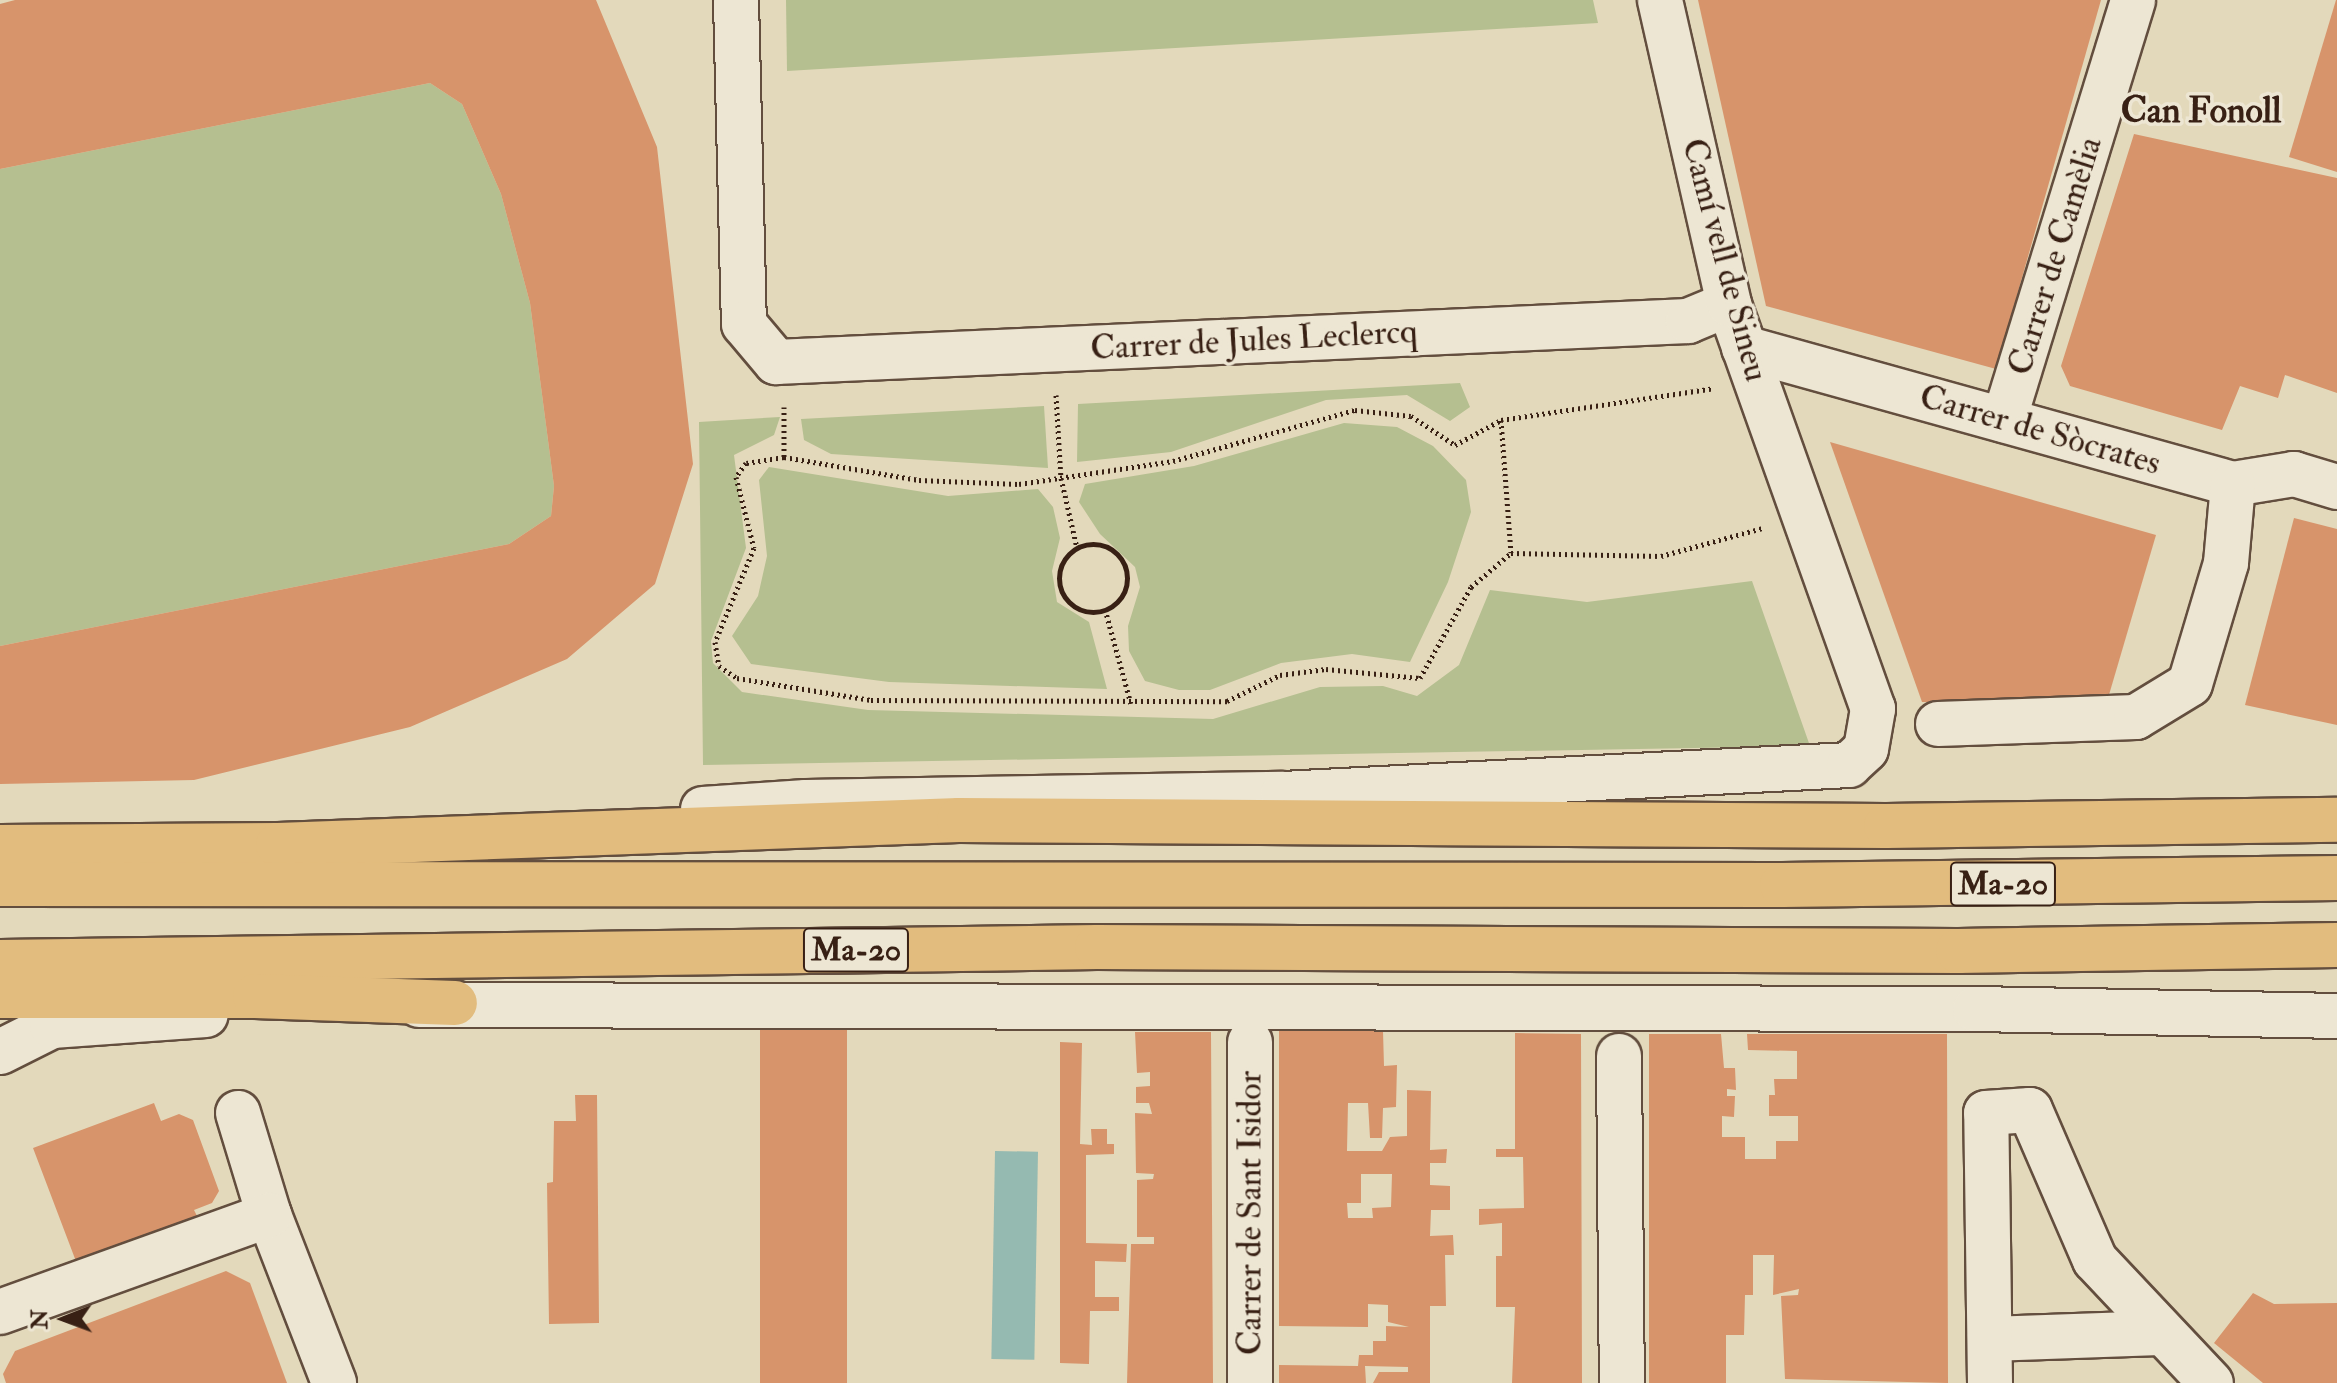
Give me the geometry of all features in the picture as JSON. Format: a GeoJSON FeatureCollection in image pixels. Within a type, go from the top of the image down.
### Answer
{"type":"FeatureCollection","features":[{"type":"Feature","properties":{"kind":"main road"},"geometry":{"type":"LineString","coordinates":[[0,847],[379,841],[959,820],[1886,826],[2337,820]]}},
{"type":"Feature","properties":{"kind":"main road","name":"Ma-20"},"geometry":{"type":"LineString","coordinates":[[0,884],[1782,885],[2337,878]]}},
{"type":"Feature","properties":{"kind":"main road","name":"Ma-20"},"geometry":{"type":"LineString","coordinates":[[0,962],[1097,947],[1958,951],[2337,945]]}},
{"type":"Feature","properties":{"kind":"main road"},"geometry":{"type":"LineString","coordinates":[[0,996],[255,996],[455,1003]]}},
{"type":"Feature","properties":{"kind":"street"},"geometry":{"type":"LineString","coordinates":[[736,0],[744,324],[776,362]]}},
{"type":"Feature","properties":{"kind":"street","name":"Camí vell de Sineu"},"geometry":{"type":"LineString","coordinates":[[379,841],[481,826],[806,802],[1283,794],[1829,770],[1849,765],[1866,749],[1873,709],[1729,304],[1660,0]]}},
{"type":"Feature","properties":{"kind":"street","name":"Carrer de Camèlia"},"geometry":{"type":"LineString","coordinates":[[2004,420],[2133,0]]}},
{"type":"Feature","properties":{"kind":"street","name":"Carrer de Jules Leclercq"},"geometry":{"type":"LineString","coordinates":[[776,362],[1688,321],[1729,304]]}},
{"type":"Feature","properties":{"kind":"street","name":"Carrer de Sòcrates"},"geometry":{"type":"LineString","coordinates":[[1749,364],[2004,420],[2233,484],[2294,474],[2337,487]]}},
{"type":"Feature","properties":{"kind":"street"},"geometry":{"type":"LineString","coordinates":[[1938,724],[2136,717],[2190,684],[2226,563],[2233,484]]}},
{"type":"Feature","properties":{"kind":"street"},"geometry":{"type":"LineString","coordinates":[[0,1052],[52,1026],[95,1020],[455,1003],[2337,1016]]}},
{"type":"Feature","properties":{"kind":"street"},"geometry":{"type":"LineString","coordinates":[[2281,1014],[2337,1038]]}},
{"type":"Feature","properties":{"kind":"street","name":"Carrer de Sant Isidor"},"geometry":{"type":"LineString","coordinates":[[1250,1042],[1250,1383]]}},
{"type":"Feature","properties":{"kind":"street"},"geometry":{"type":"LineString","coordinates":[[1619,1056],[1622,1383]]}},
{"type":"Feature","properties":{"kind":"street"},"geometry":{"type":"LineString","coordinates":[[1990,1383],[1986,1113],[2030,1110],[2095,1260],[2159,1333],[2211,1383]]}},
{"type":"Feature","properties":{"kind":"street"},"geometry":{"type":"LineString","coordinates":[[238,1113],[269,1215],[334,1383]]}},
{"type":"Feature","properties":{"kind":"street"},"geometry":{"type":"LineString","coordinates":[[0,1312],[269,1215]]}},
{"type":"Feature","properties":{"kind":"street"},"geometry":{"type":"LineString","coordinates":[[1990,1339],[2159,1333]]}},
{"type":"Feature","properties":{"kind":"path"},"geometry":{"type":"LineString","coordinates":[[1054,350],[1061,478],[1077,548],[1059,574],[1064,596],[1081,610],[1105,609],[1125,588],[1124,566],[1110,549],[1077,548]]}},
{"type":"Feature","properties":{"kind":"path"},"geometry":{"type":"LineString","coordinates":[[776,362],[784,402],[784,457]]}},
{"type":"Feature","properties":{"kind":"path"},"geometry":{"type":"LineString","coordinates":[[1749,364],[1673,397],[1501,420],[1455,445],[1411,416],[1355,410],[1173,461],[1019,484],[919,480],[784,457],[746,463],[736,477],[754,548],[715,642],[719,666],[737,678],[871,700],[1131,704],[1227,701],[1280,675],[1326,669],[1420,678],[1471,587],[1511,553],[1661,556],[1803,516]]}},
{"type":"Feature","properties":{"kind":"path"},"geometry":{"type":"LineString","coordinates":[[1501,420],[1511,553]]}},
{"type":"Feature","properties":{"kind":"path"},"geometry":{"type":"LineString","coordinates":[[1105,609],[1131,704]]}},
{"type":"Feature","properties":{"kind":"green space"},"geometry":{"type":"Polygon","coordinates":[[[786,0],[1593,0],[1598,23],[787,71],[786,0]]]}},
{"type":"Feature","properties":{"kind":"green space"},"geometry":{"type":"Polygon","coordinates":[[[430,83],[462,104],[501,194],[530,303],[554,486],[551,516],[509,544],[0,646],[0,169],[430,83]]]}},
{"type":"Feature","properties":{"kind":"green space"},"geometry":{"type":"Polygon","coordinates":[[[1460,383],[1470,407],[1450,421],[1407,395],[1326,400],[1171,452],[1077,462],[1078,404],[1460,383]]]}},
{"type":"Feature","properties":{"kind":"green space"},"geometry":{"type":"Polygon","coordinates":[[[1044,406],[1048,468],[831,454],[804,440],[801,419],[1044,406]]]}},
{"type":"Feature","properties":{"kind":"green space"},"geometry":{"type":"Polygon","coordinates":[[[780,417],[774,435],[734,455],[746,548],[711,641],[713,663],[742,692],[868,710],[1213,719],[1320,687],[1383,686],[1417,696],[1459,665],[1490,590],[1587,602],[1752,581],[1810,746],[703,765],[699,422],[780,417]]]}},
{"type":"Feature","properties":{"kind":"green space"},"geometry":{"type":"Polygon","coordinates":[[[1344,423],[1397,427],[1433,446],[1466,480],[1471,512],[1448,582],[1410,662],[1352,654],[1281,663],[1210,690],[1179,690],[1145,681],[1129,651],[1128,626],[1140,587],[1135,567],[1100,534],[1079,502],[1085,484],[1194,466],[1344,423]]]}},
{"type":"Feature","properties":{"kind":"green space"},"geometry":{"type":"Polygon","coordinates":[[[769,467],[948,496],[1038,489],[1053,507],[1060,538],[1052,571],[1057,602],[1089,622],[1107,689],[889,682],[751,664],[732,636],[758,596],[767,556],[759,480],[769,467]]]}},
{"type":"Feature","properties":{"kind":"water"},"geometry":{"type":"Polygon","coordinates":[[[995,1151],[1038,1152],[1034,1360],[991,1359],[995,1151]]]}},
{"type":"Feature","properties":{"kind":"building"},"geometry":{"type":"Polygon","coordinates":[[[15,0],[596,0],[657,147],[693,464],[655,584],[567,659],[410,727],[194,780],[0,784],[0,646],[509,544],[551,516],[554,486],[530,303],[501,194],[462,104],[430,83],[0,169],[0,4],[15,0]]]}},
{"type":"Feature","properties":{"kind":"building"},"geometry":{"type":"Polygon","coordinates":[[[1698,0],[2101,0],[1996,369],[1766,306],[1698,0]]]}},
{"type":"Feature","properties":{"kind":"building"},"geometry":{"type":"Polygon","coordinates":[[[2337,0],[2337,172],[2289,157],[2337,0]]]}},
{"type":"Feature","properties":{"kind":"building"},"geometry":{"type":"Polygon","coordinates":[[[2134,134],[2337,178],[2337,393],[2285,375],[2278,398],[2240,386],[2222,430],[2070,386],[2061,366],[2134,134]]]}},
{"type":"Feature","properties":{"kind":"building"},"geometry":{"type":"Polygon","coordinates":[[[1830,442],[2156,535],[2106,705],[1922,702],[1830,442]]]}},
{"type":"Feature","properties":{"kind":"building"},"geometry":{"type":"Polygon","coordinates":[[[2294,518],[2337,529],[2337,725],[2245,705],[2294,518]]]}},
{"type":"Feature","properties":{"kind":"building"},"geometry":{"type":"Polygon","coordinates":[[[760,1026],[847,1026],[847,1383],[760,1383],[760,1026]]]}},
{"type":"Feature","properties":{"kind":"building"},"geometry":{"type":"Polygon","coordinates":[[[1279,1030],[1383,1031],[1384,1066],[1397,1065],[1396,1107],[1383,1108],[1382,1138],[1370,1138],[1368,1103],[1348,1103],[1347,1151],[1382,1151],[1390,1137],[1407,1136],[1407,1090],[1431,1091],[1430,1150],[1447,1149],[1446,1163],[1430,1163],[1430,1185],[1450,1186],[1450,1210],[1431,1210],[1430,1236],[1453,1235],[1454,1255],[1445,1255],[1446,1306],[1430,1306],[1430,1383],[1373,1383],[1379,1372],[1408,1372],[1408,1367],[1365,1366],[1366,1383],[1279,1383],[1279,1365],[1358,1366],[1359,1355],[1373,1355],[1373,1341],[1386,1341],[1386,1326],[1409,1327],[1388,1322],[1388,1305],[1368,1304],[1368,1327],[1279,1326],[1279,1030]],[[1361,1174],[1361,1203],[1347,1203],[1348,1218],[1373,1218],[1372,1208],[1391,1207],[1392,1174],[1361,1174]]]}},
{"type":"Feature","properties":{"kind":"building"},"geometry":{"type":"Polygon","coordinates":[[[1135,1032],[1211,1032],[1213,1383],[1127,1383],[1131,1244],[1154,1244],[1154,1237],[1137,1237],[1137,1180],[1153,1179],[1154,1174],[1136,1173],[1135,1113],[1152,1114],[1149,1103],[1136,1103],[1136,1087],[1150,1086],[1150,1072],[1137,1073],[1135,1032]]]}},
{"type":"Feature","properties":{"kind":"building"},"geometry":{"type":"Polygon","coordinates":[[[1515,1033],[1581,1034],[1582,1383],[1512,1383],[1515,1307],[1496,1307],[1496,1256],[1502,1256],[1502,1223],[1479,1225],[1479,1209],[1524,1208],[1523,1157],[1496,1157],[1496,1149],[1515,1149],[1515,1033]]]}},
{"type":"Feature","properties":{"kind":"building"},"geometry":{"type":"Polygon","coordinates":[[[1649,1034],[1721,1034],[1724,1068],[1735,1068],[1736,1090],[1727,1089],[1727,1096],[1735,1096],[1734,1117],[1722,1116],[1722,1137],[1745,1137],[1745,1159],[1776,1159],[1776,1141],[1798,1141],[1798,1116],[1769,1116],[1769,1095],[1775,1095],[1774,1079],[1797,1079],[1797,1051],[1748,1050],[1747,1034],[1947,1034],[1948,1383],[1785,1379],[1781,1296],[1798,1295],[1799,1289],[1773,1295],[1774,1255],[1753,1255],[1753,1295],[1745,1295],[1744,1335],[1726,1335],[1726,1383],[1649,1383],[1649,1034]]]}},
{"type":"Feature","properties":{"kind":"building"},"geometry":{"type":"Polygon","coordinates":[[[1060,1042],[1082,1043],[1080,1144],[1092,1145],[1091,1129],[1107,1129],[1107,1144],[1114,1144],[1114,1154],[1086,1155],[1086,1243],[1127,1244],[1126,1262],[1095,1261],[1095,1297],[1119,1297],[1119,1311],[1090,1311],[1089,1364],[1060,1363],[1060,1042]]]}},
{"type":"Feature","properties":{"kind":"building"},"geometry":{"type":"Polygon","coordinates":[[[575,1095],[597,1095],[599,1323],[549,1324],[547,1183],[553,1182],[554,1121],[576,1121],[575,1095]]]}},
{"type":"Feature","properties":{"kind":"building"},"geometry":{"type":"Polygon","coordinates":[[[154,1103],[161,1121],[179,1114],[193,1120],[219,1191],[212,1203],[194,1210],[198,1218],[77,1264],[33,1148],[154,1103]]]}},
{"type":"Feature","properties":{"kind":"building"},"geometry":{"type":"Polygon","coordinates":[[[226,1271],[250,1283],[287,1383],[6,1383],[3,1374],[15,1351],[226,1271]]]}},
{"type":"Feature","properties":{"kind":"building"},"geometry":{"type":"Polygon","coordinates":[[[2253,1293],[2274,1304],[2337,1303],[2337,1383],[2263,1383],[2214,1343],[2253,1293]]]}},
{"type":"Feature","properties":{"kind":"district","name":"Can Fonoll"},"geometry":{"type":"Point","coordinates":[2201,111]}}]}
